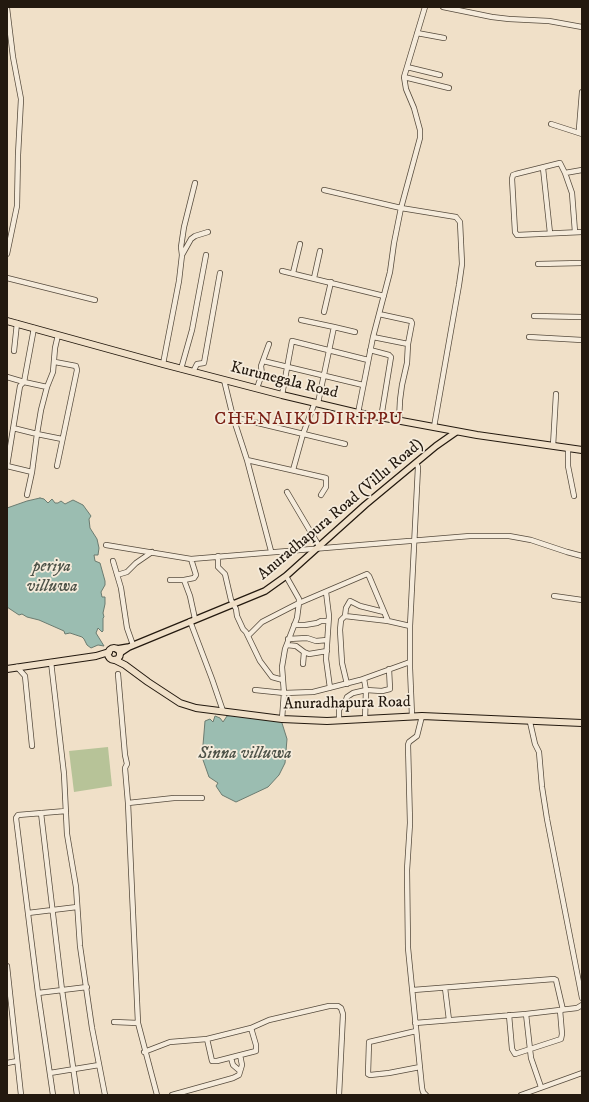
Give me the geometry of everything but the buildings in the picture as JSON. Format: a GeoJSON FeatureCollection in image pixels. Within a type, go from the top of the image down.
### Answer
{"type":"FeatureCollection","features":[{"type":"Feature","properties":{"kind":"highway","name":"Kurunegala Road"},"geometry":{"type":"LineString","coordinates":[[7,321],[181,369],[358,413],[456,432],[582,450]]}},
{"type":"Feature","properties":{"kind":"highway"},"geometry":{"type":"LineString","coordinates":[[111,649],[119,652],[118,658],[111,657],[111,649]]}},
{"type":"Feature","properties":{"kind":"highway","name":"Anuradhapura Road"},"geometry":{"type":"LineString","coordinates":[[119,652],[125,665]]}},
{"type":"Feature","properties":{"kind":"highway","name":"Anuradhapura Road"},"geometry":{"type":"LineString","coordinates":[[7,668],[96,656],[111,657],[180,703],[196,708],[282,719],[339,720],[422,716],[530,722],[582,723]]}},
{"type":"Feature","properties":{"kind":"main road","name":"Anuradhapura Road (Villu Road)"},"geometry":{"type":"LineString","coordinates":[[436,446],[447,430]]}},
{"type":"Feature","properties":{"kind":"main road","name":"Anuradhapura Road (Villu Road)"},"geometry":{"type":"LineString","coordinates":[[119,652],[265,591],[286,576],[365,505],[436,446],[456,432]]}},
{"type":"Feature","properties":{"kind":"street"},"geometry":{"type":"LineString","coordinates":[[358,413],[378,314],[390,272],[401,208],[421,135],[414,108],[406,89],[404,77],[425,7]]}},
{"type":"Feature","properties":{"kind":"street"},"geometry":{"type":"LineString","coordinates":[[443,7],[492,17],[550,20],[582,26]]}},
{"type":"Feature","properties":{"kind":"street"},"geometry":{"type":"LineString","coordinates":[[7,8],[20,100],[18,206],[7,254]]}},
{"type":"Feature","properties":{"kind":"street"},"geometry":{"type":"LineString","coordinates":[[417,33],[444,38]]}},
{"type":"Feature","properties":{"kind":"street"},"geometry":{"type":"LineString","coordinates":[[407,68],[440,75]]}},
{"type":"Feature","properties":{"kind":"street"},"geometry":{"type":"LineString","coordinates":[[404,77],[449,88]]}},
{"type":"Feature","properties":{"kind":"street"},"geometry":{"type":"LineString","coordinates":[[582,92],[579,129],[582,133]]}},
{"type":"Feature","properties":{"kind":"street"},"geometry":{"type":"LineString","coordinates":[[551,124],[582,133]]}},
{"type":"Feature","properties":{"kind":"street"},"geometry":{"type":"LineString","coordinates":[[575,232],[572,193],[560,163],[513,176],[517,235],[582,232]]}},
{"type":"Feature","properties":{"kind":"street"},"geometry":{"type":"LineString","coordinates":[[543,168],[550,233]]}},
{"type":"Feature","properties":{"kind":"street"},"geometry":{"type":"LineString","coordinates":[[565,173],[582,170]]}},
{"type":"Feature","properties":{"kind":"street"},"geometry":{"type":"LineString","coordinates":[[163,364],[177,294],[184,227],[194,182]]}},
{"type":"Feature","properties":{"kind":"street"},"geometry":{"type":"LineString","coordinates":[[324,190],[401,208],[456,217],[460,222],[462,264],[434,427]]}},
{"type":"Feature","properties":{"kind":"street"},"geometry":{"type":"LineString","coordinates":[[182,255],[187,243],[191,239],[195,236],[208,232]]}},
{"type":"Feature","properties":{"kind":"street"},"geometry":{"type":"LineString","coordinates":[[293,273],[300,244]]}},
{"type":"Feature","properties":{"kind":"street"},"geometry":{"type":"LineString","coordinates":[[314,278],[320,251]]}},
{"type":"Feature","properties":{"kind":"street"},"geometry":{"type":"LineString","coordinates":[[181,369],[192,330],[206,255]]}},
{"type":"Feature","properties":{"kind":"street"},"geometry":{"type":"LineString","coordinates":[[538,264],[582,263]]}},
{"type":"Feature","properties":{"kind":"street"},"geometry":{"type":"LineString","coordinates":[[282,270],[384,296]]}},
{"type":"Feature","properties":{"kind":"street"},"geometry":{"type":"LineString","coordinates":[[193,372],[197,364],[204,364],[220,273]]}},
{"type":"Feature","properties":{"kind":"street"},"geometry":{"type":"LineString","coordinates":[[7,278],[94,300]]}},
{"type":"Feature","properties":{"kind":"street"},"geometry":{"type":"LineString","coordinates":[[324,312],[331,282]]}},
{"type":"Feature","properties":{"kind":"street"},"geometry":{"type":"LineString","coordinates":[[378,314],[411,321],[412,323],[400,400],[399,421]]}},
{"type":"Feature","properties":{"kind":"street"},"geometry":{"type":"LineString","coordinates":[[534,316],[582,317]]}},
{"type":"Feature","properties":{"kind":"street"},"geometry":{"type":"LineString","coordinates":[[301,320],[355,332]]}},
{"type":"Feature","properties":{"kind":"street"},"geometry":{"type":"LineString","coordinates":[[14,351],[17,323]]}},
{"type":"Feature","properties":{"kind":"street"},"geometry":{"type":"LineString","coordinates":[[292,470],[302,434],[316,403],[334,327]]}},
{"type":"Feature","properties":{"kind":"street"},"geometry":{"type":"LineString","coordinates":[[32,472],[7,466],[20,386],[24,382],[34,328]]}},
{"type":"Feature","properties":{"kind":"street"},"geometry":{"type":"LineString","coordinates":[[27,495],[41,410],[47,387],[53,372],[55,348],[58,335]]}},
{"type":"Feature","properties":{"kind":"street"},"geometry":{"type":"LineString","coordinates":[[373,337],[408,344]]}},
{"type":"Feature","properties":{"kind":"street"},"geometry":{"type":"LineString","coordinates":[[530,337],[582,340]]}},
{"type":"Feature","properties":{"kind":"street"},"geometry":{"type":"LineString","coordinates":[[282,395],[292,341],[368,360]]}},
{"type":"Feature","properties":{"kind":"street"},"geometry":{"type":"LineString","coordinates":[[257,388],[262,374],[261,366],[269,344]]}},
{"type":"Feature","properties":{"kind":"street"},"geometry":{"type":"LineString","coordinates":[[370,350],[390,355],[391,357],[382,418]]}},
{"type":"Feature","properties":{"kind":"street"},"geometry":{"type":"LineString","coordinates":[[263,361],[363,385]]}},
{"type":"Feature","properties":{"kind":"street"},"geometry":{"type":"LineString","coordinates":[[55,362],[76,366],[77,370],[57,466]]}},
{"type":"Feature","properties":{"kind":"street"},"geometry":{"type":"LineString","coordinates":[[7,377],[47,387]]}},
{"type":"Feature","properties":{"kind":"street"},"geometry":{"type":"LineString","coordinates":[[224,380],[271,551]]}},
{"type":"Feature","properties":{"kind":"street"},"geometry":{"type":"LineString","coordinates":[[552,446],[556,394]]}},
{"type":"Feature","properties":{"kind":"street"},"geometry":{"type":"LineString","coordinates":[[233,417],[345,444]]}},
{"type":"Feature","properties":{"kind":"street"},"geometry":{"type":"LineString","coordinates":[[13,428],[62,439]]}},
{"type":"Feature","properties":{"kind":"street"},"geometry":{"type":"LineString","coordinates":[[568,448],[568,466],[574,496]]}},
{"type":"Feature","properties":{"kind":"street"},"geometry":{"type":"LineString","coordinates":[[247,460],[326,478],[326,487],[321,495]]}},
{"type":"Feature","properties":{"kind":"street"},"geometry":{"type":"LineString","coordinates":[[412,716],[410,626],[418,467],[416,464]]}},
{"type":"Feature","properties":{"kind":"street"},"geometry":{"type":"LineString","coordinates":[[287,492],[317,547]]}},
{"type":"Feature","properties":{"kind":"street"},"geometry":{"type":"LineString","coordinates":[[106,545],[191,559],[317,547],[470,536],[509,536],[531,540],[582,556]]}},
{"type":"Feature","properties":{"kind":"street"},"geometry":{"type":"LineString","coordinates":[[116,575],[127,572],[136,563],[152,552]]}},
{"type":"Feature","properties":{"kind":"street"},"geometry":{"type":"LineString","coordinates":[[218,556],[218,567],[225,574],[231,600],[243,629],[246,632],[260,661],[272,677],[283,680]]}},
{"type":"Feature","properties":{"kind":"street"},"geometry":{"type":"LineString","coordinates":[[170,580],[194,578],[196,575],[191,559]]}},
{"type":"Feature","properties":{"kind":"street"},"geometry":{"type":"LineString","coordinates":[[113,561],[121,588],[131,646]]}},
{"type":"Feature","properties":{"kind":"street"},"geometry":{"type":"LineString","coordinates":[[248,636],[262,622],[299,603],[367,574],[388,621]]}},
{"type":"Feature","properties":{"kind":"street"},"geometry":{"type":"LineString","coordinates":[[282,719],[284,693],[282,668],[288,639],[299,610],[298,599],[286,576]]}},
{"type":"Feature","properties":{"kind":"street"},"geometry":{"type":"LineString","coordinates":[[184,580],[190,596],[193,620],[223,711]]}},
{"type":"Feature","properties":{"kind":"street"},"geometry":{"type":"LineString","coordinates":[[326,592],[328,621],[326,659],[330,688]]}},
{"type":"Feature","properties":{"kind":"street"},"geometry":{"type":"LineString","coordinates":[[554,596],[582,600]]}},
{"type":"Feature","properties":{"kind":"street"},"geometry":{"type":"LineString","coordinates":[[347,684],[342,664],[341,648],[341,620],[344,616],[346,608],[350,601],[360,606],[384,612]]}},
{"type":"Feature","properties":{"kind":"street"},"geometry":{"type":"LineString","coordinates":[[344,616],[388,621],[410,626]]}},
{"type":"Feature","properties":{"kind":"street"},"geometry":{"type":"LineString","coordinates":[[294,625],[305,625],[328,621]]}},
{"type":"Feature","properties":{"kind":"street"},"geometry":{"type":"LineString","coordinates":[[288,639],[307,638],[316,641],[327,640]]}},
{"type":"Feature","properties":{"kind":"street"},"geometry":{"type":"LineString","coordinates":[[287,644],[296,646],[309,654],[327,651]]}},
{"type":"Feature","properties":{"kind":"street"},"geometry":{"type":"LineString","coordinates":[[303,664],[304,652]]}},
{"type":"Feature","properties":{"kind":"street"},"geometry":{"type":"LineString","coordinates":[[51,662],[64,774],[67,834],[76,887],[80,946],[105,1095]]}},
{"type":"Feature","properties":{"kind":"street"},"geometry":{"type":"LineString","coordinates":[[255,690],[284,693],[313,692],[364,679],[410,662]]}},
{"type":"Feature","properties":{"kind":"street"},"geometry":{"type":"LineString","coordinates":[[17,667],[25,676],[32,746]]}},
{"type":"Feature","properties":{"kind":"street"},"geometry":{"type":"LineString","coordinates":[[339,720],[339,710],[341,706],[345,703],[347,697],[353,693],[366,690],[382,691],[390,689],[389,669]]}},
{"type":"Feature","properties":{"kind":"street"},"geometry":{"type":"LineString","coordinates":[[118,674],[127,764],[125,768],[128,803],[138,1023],[144,1052],[156,1095]]}},
{"type":"Feature","properties":{"kind":"street"},"geometry":{"type":"LineString","coordinates":[[364,679],[366,690],[365,719]]}},
{"type":"Feature","properties":{"kind":"street"},"geometry":{"type":"LineString","coordinates":[[422,716],[417,736],[409,742],[408,745],[410,823],[407,870],[408,948],[423,1092],[426,1095]]}},
{"type":"Feature","properties":{"kind":"street"},"geometry":{"type":"LineString","coordinates":[[530,722],[535,744],[539,752],[547,819],[582,998]]}},
{"type":"Feature","properties":{"kind":"street"},"geometry":{"type":"LineString","coordinates":[[128,803],[174,798],[202,798]]}},
{"type":"Feature","properties":{"kind":"street"},"geometry":{"type":"LineString","coordinates":[[53,1095],[38,993],[16,818],[18,815],[66,811]]}},
{"type":"Feature","properties":{"kind":"street"},"geometry":{"type":"LineString","coordinates":[[41,813],[62,990],[77,1095]]}},
{"type":"Feature","properties":{"kind":"street"},"geometry":{"type":"LineString","coordinates":[[28,913],[77,907]]}},
{"type":"Feature","properties":{"kind":"street"},"geometry":{"type":"LineString","coordinates":[[7,966],[8,987],[21,1095]]}},
{"type":"Feature","properties":{"kind":"street"},"geometry":{"type":"LineString","coordinates":[[413,990],[556,980],[561,1010],[561,1039],[530,1050],[514,1053],[509,1015]]}},
{"type":"Feature","properties":{"kind":"street"},"geometry":{"type":"LineString","coordinates":[[38,993],[87,987]]}},
{"type":"Feature","properties":{"kind":"street"},"geometry":{"type":"LineString","coordinates":[[446,988],[449,1020]]}},
{"type":"Feature","properties":{"kind":"street"},"geometry":{"type":"LineString","coordinates":[[415,1023],[526,1014],[577,1008],[582,1005]]}},
{"type":"Feature","properties":{"kind":"street"},"geometry":{"type":"LineString","coordinates":[[144,1052],[176,1040],[207,1039],[252,1028],[268,1020],[321,1007],[338,1006],[341,1008],[343,1014],[339,1095]]}},
{"type":"Feature","properties":{"kind":"street"},"geometry":{"type":"LineString","coordinates":[[526,1014],[530,1050],[542,1087]]}},
{"type":"Feature","properties":{"kind":"street"},"geometry":{"type":"LineString","coordinates":[[114,1022],[138,1023]]}},
{"type":"Feature","properties":{"kind":"street"},"geometry":{"type":"LineString","coordinates":[[207,1039],[212,1060],[218,1062],[256,1051],[252,1028]]}},
{"type":"Feature","properties":{"kind":"street"},"geometry":{"type":"LineString","coordinates":[[416,1031],[369,1042],[368,1074],[389,1073],[420,1067]]}},
{"type":"Feature","properties":{"kind":"street"},"geometry":{"type":"LineString","coordinates":[[172,1095],[239,1075],[242,1065],[240,1055]]}},
{"type":"Feature","properties":{"kind":"street"},"geometry":{"type":"LineString","coordinates":[[231,1058],[233,1065],[240,1071]]}},
{"type":"Feature","properties":{"kind":"street"},"geometry":{"type":"LineString","coordinates":[[7,1063],[17,1061]]}},
{"type":"Feature","properties":{"kind":"street"},"geometry":{"type":"LineString","coordinates":[[50,1073],[99,1065]]}},
{"type":"Feature","properties":{"kind":"street"},"geometry":{"type":"LineString","coordinates":[[521,1095],[582,1073]]}},
{"type":"Feature","properties":{"kind":"green space"},"geometry":{"type":"Polygon","coordinates":[[[108,747],[112,786],[74,792],[69,751],[108,747]]]}},
{"type":"Feature","properties":{"kind":"water","name":"periya villuwa"},"geometry":{"type":"Polygon","coordinates":[[[40,498],[44,499],[48,503],[52,499],[55,503],[61,501],[65,504],[73,500],[83,505],[91,516],[89,519],[90,528],[97,539],[99,548],[98,555],[94,555],[95,561],[100,563],[105,581],[105,585],[101,592],[102,597],[105,597],[103,631],[102,632],[98,628],[96,633],[104,646],[98,645],[91,648],[82,637],[70,633],[65,634],[64,631],[39,620],[22,614],[19,615],[7,607],[7,508],[40,498]]]}},
{"type":"Feature","properties":{"kind":"water","name":"Sinna villuwa"},"geometry":{"type":"Polygon","coordinates":[[[234,715],[281,720],[287,739],[285,763],[279,775],[268,787],[236,802],[222,795],[216,786],[218,783],[209,777],[202,757],[205,721],[210,719],[213,722],[215,716],[220,718],[223,722],[227,716],[234,715]]]}},
{"type":"Feature","properties":{"kind":"district","name":"CHENAIKUDIRIPPU"},"geometry":{"type":"Point","coordinates":[309,420]}}]}
